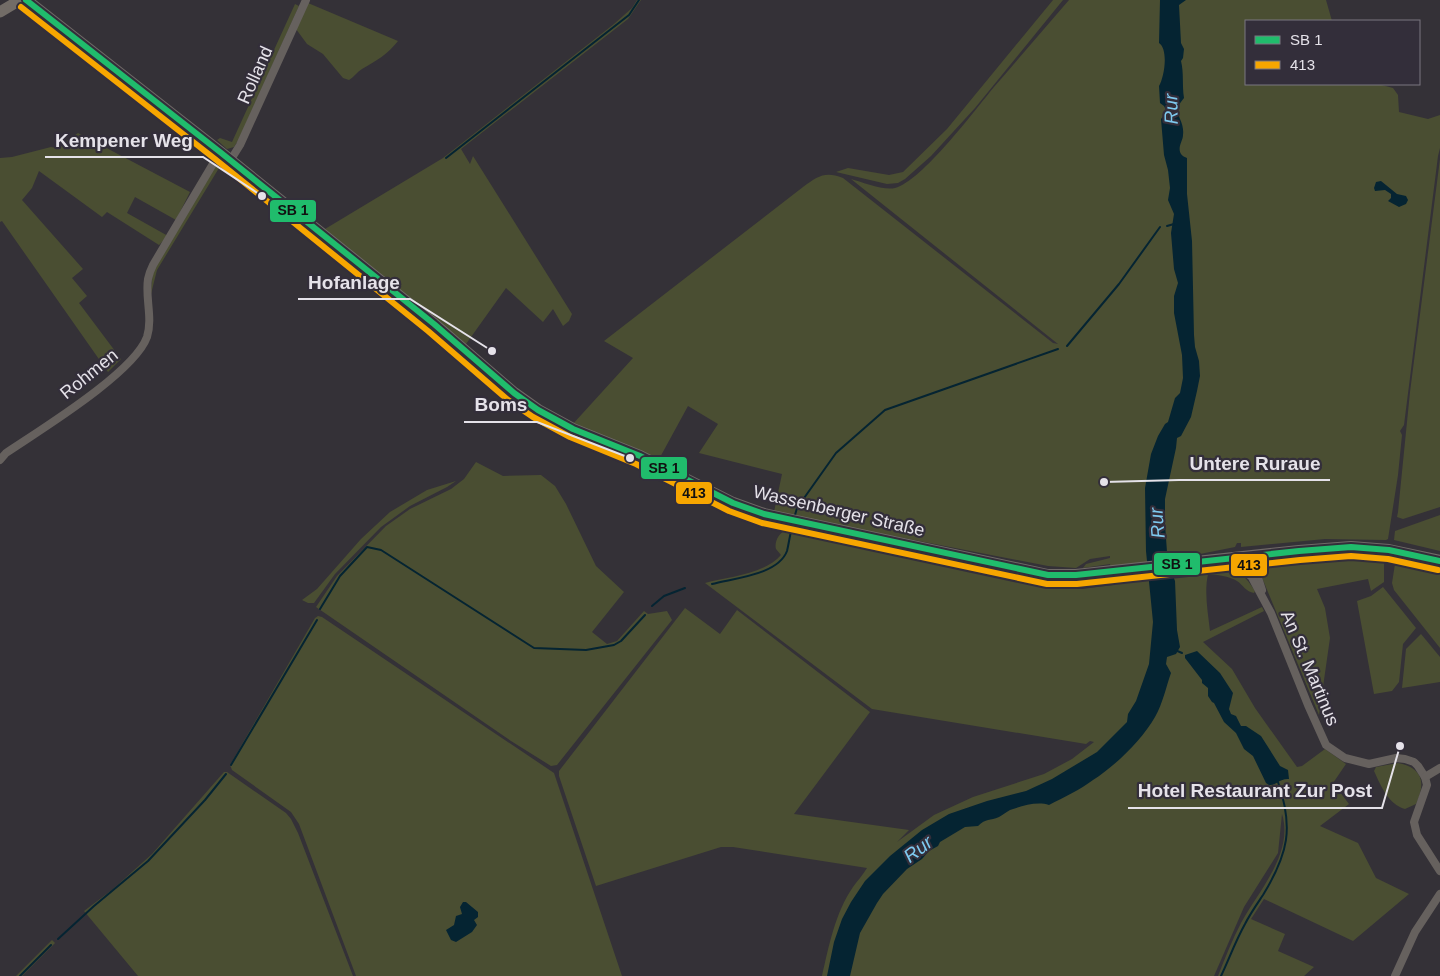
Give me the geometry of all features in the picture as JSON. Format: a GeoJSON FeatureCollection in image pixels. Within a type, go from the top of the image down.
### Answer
{"type":"FeatureCollection","features":[{"type":"Feature","properties":{"kind":"main road","name":"Wassenberger Straße"},"geometry":{"type":"LineString","coordinates":[[26,0],[220,152],[434,324],[514,393],[538,410],[573,429],[640,456],[733,503],[764,514],[1048,575],[1076,575],[1246,556],[1351,547],[1389,550],[1440,560]]}},
{"type":"Feature","properties":{"kind":"street"},"geometry":{"type":"LineString","coordinates":[[0,12],[20,0]]}},
{"type":"Feature","properties":{"kind":"street","name":"Rolland"},"geometry":{"type":"LineString","coordinates":[[230,160],[240,145],[306,0]]}},
{"type":"Feature","properties":{"kind":"street","name":"Rohmen"},"geometry":{"type":"LineString","coordinates":[[0,460],[6,453],[111,380],[142,347],[150,323],[148,278],[153,265],[220,152]]}},
{"type":"Feature","properties":{"kind":"street","name":"An St. Martinus"},"geometry":{"type":"LineString","coordinates":[[1246,556],[1251,577],[1263,597]]}},
{"type":"Feature","properties":{"kind":"street","name":"An St. Martinus"},"geometry":{"type":"LineString","coordinates":[[1246,556],[1326,745],[1345,758],[1369,764],[1396,758],[1405,759],[1414,762],[1425,777]]}},
{"type":"Feature","properties":{"kind":"street","name":"An St. Martinus"},"geometry":{"type":"LineString","coordinates":[[1214,560],[1238,568],[1251,577]]}},
{"type":"Feature","properties":{"kind":"street"},"geometry":{"type":"LineString","coordinates":[[1440,768],[1425,777],[1427,786],[1414,822],[1417,835],[1440,871]]}},
{"type":"Feature","properties":{"kind":"street"},"geometry":{"type":"LineString","coordinates":[[1396,976],[1415,932],[1440,894]]}},
{"type":"Feature","properties":{"kind":"green space"},"geometry":{"type":"Polygon","coordinates":[[[637,0],[641,0],[628,19],[461,149],[470,164],[473,156],[572,314],[569,321],[563,326],[553,309],[543,322],[506,288],[466,344],[325,229],[443,158],[614,24],[632,8],[637,0]]]}},
{"type":"Feature","properties":{"kind":"green space"},"geometry":{"type":"Polygon","coordinates":[[[1053,0],[1063,0],[975,108],[931,156],[905,179],[898,183],[887,184],[836,172],[848,168],[889,175],[903,172],[947,129],[1053,0]]]}},
{"type":"Feature","properties":{"kind":"green space"},"geometry":{"type":"Polygon","coordinates":[[[1069,0],[1326,0],[1332,20],[1245,20],[1245,85],[1382,85],[1393,88],[1398,95],[1399,112],[1428,119],[1440,115],[1440,148],[1404,425],[1400,431],[1402,435],[1398,475],[1388,539],[1325,539],[1241,547],[1241,543],[1237,543],[1235,547],[1200,554],[1202,567],[1219,567],[1233,570],[1244,577],[1255,591],[1254,593],[1249,591],[1230,578],[1208,574],[1206,595],[1210,631],[1262,607],[1264,611],[1203,642],[1232,669],[1255,708],[1297,767],[1302,766],[1325,749],[1346,764],[1333,783],[1349,804],[1320,826],[1358,843],[1376,878],[1409,894],[1353,941],[1264,899],[1251,919],[1285,934],[1278,951],[1314,967],[1304,976],[1218,976],[1241,923],[1273,871],[1279,857],[1284,829],[1282,814],[1278,853],[1244,907],[1214,976],[822,976],[833,930],[842,908],[853,887],[867,868],[733,847],[721,847],[596,886],[559,776],[559,771],[685,608],[720,634],[737,610],[870,712],[794,814],[909,830],[897,842],[934,815],[973,797],[1044,774],[1072,759],[1094,742],[1090,741],[1086,744],[872,709],[705,583],[746,574],[766,567],[781,555],[776,549],[776,543],[784,531],[791,529],[803,529],[982,566],[984,571],[1006,575],[1023,574],[1045,580],[1050,586],[1059,588],[1082,589],[1113,585],[1112,583],[1071,586],[1051,580],[1112,575],[1110,564],[1083,568],[1086,564],[1110,558],[1110,556],[1090,559],[1076,568],[1048,566],[774,512],[782,474],[699,453],[718,424],[688,406],[658,461],[572,425],[633,358],[604,341],[803,187],[818,177],[826,175],[843,178],[1053,343],[1058,344],[851,179],[890,189],[906,183],[919,173],[948,144],[1069,0]]]}},
{"type":"Feature","properties":{"kind":"green space"},"geometry":{"type":"Polygon","coordinates":[[[308,3],[398,41],[386,53],[360,70],[349,80],[343,78],[323,54],[307,44],[296,29],[308,3]]]}},
{"type":"Feature","properties":{"kind":"green space"},"geometry":{"type":"Polygon","coordinates":[[[295,4],[299,6],[239,139],[234,147],[227,149],[217,140],[220,138],[232,142],[295,4]]]}},
{"type":"Feature","properties":{"kind":"green space"},"geometry":{"type":"Polygon","coordinates":[[[78,133],[190,192],[176,220],[135,197],[127,213],[168,236],[159,245],[107,212],[102,217],[39,171],[32,188],[22,200],[83,269],[72,278],[87,296],[79,303],[121,359],[108,372],[2,221],[0,222],[0,158],[12,157],[51,147],[56,148],[78,133]]]}},
{"type":"Feature","properties":{"kind":"green space"},"geometry":{"type":"Polygon","coordinates":[[[1440,159],[1440,507],[1403,519],[1397,517],[1410,392],[1440,159]]]}},
{"type":"Feature","properties":{"kind":"green space"},"geometry":{"type":"Polygon","coordinates":[[[220,164],[230,168],[260,197],[284,211],[407,309],[516,402],[515,408],[454,356],[219,168],[157,270],[150,298],[153,271],[216,165],[220,164]]]}},
{"type":"Feature","properties":{"kind":"green space"},"geometry":{"type":"Polygon","coordinates":[[[476,462],[503,476],[541,475],[555,486],[566,504],[596,566],[624,592],[592,632],[607,644],[617,641],[644,611],[648,614],[667,611],[672,620],[557,765],[551,766],[511,741],[316,607],[337,576],[386,526],[410,509],[451,489],[464,479],[476,462]]]}},
{"type":"Feature","properties":{"kind":"green space"},"geometry":{"type":"Polygon","coordinates":[[[456,481],[410,506],[381,527],[335,574],[314,603],[302,600],[317,589],[361,539],[390,512],[427,490],[456,481]]]}},
{"type":"Feature","properties":{"kind":"green space"},"geometry":{"type":"Polygon","coordinates":[[[1440,515],[1440,551],[1394,540],[1395,531],[1440,515]]]}},
{"type":"Feature","properties":{"kind":"green space"},"geometry":{"type":"Polygon","coordinates":[[[1355,552],[1384,554],[1384,582],[1371,591],[1368,579],[1317,589],[1325,608],[1330,638],[1319,715],[1258,568],[1258,563],[1262,560],[1355,552]]]}},
{"type":"Feature","properties":{"kind":"green space"},"geometry":{"type":"Polygon","coordinates":[[[1395,564],[1424,570],[1440,570],[1440,648],[1394,590],[1392,583],[1395,564]]]}},
{"type":"Feature","properties":{"kind":"green space"},"geometry":{"type":"Polygon","coordinates":[[[1383,587],[1416,628],[1403,644],[1399,682],[1392,691],[1374,694],[1357,601],[1371,596],[1383,587]]]}},
{"type":"Feature","properties":{"kind":"green space"},"geometry":{"type":"Polygon","coordinates":[[[318,616],[554,773],[622,976],[356,976],[299,824],[291,812],[232,770],[230,765],[315,618],[318,616]]]}},
{"type":"Feature","properties":{"kind":"green space"},"geometry":{"type":"Polygon","coordinates":[[[1421,634],[1440,657],[1440,682],[1402,688],[1406,649],[1421,634]]]}},
{"type":"Feature","properties":{"kind":"green space"},"geometry":{"type":"Polygon","coordinates":[[[1398,763],[1413,769],[1420,777],[1421,783],[1416,804],[1405,809],[1399,807],[1390,799],[1374,771],[1376,767],[1398,763]]]}},
{"type":"Feature","properties":{"kind":"green space"},"geometry":{"type":"Polygon","coordinates":[[[224,772],[227,772],[286,813],[291,819],[353,976],[138,976],[84,911],[113,889],[152,854],[224,772]]]}},
{"type":"Feature","properties":{"kind":"green space"},"geometry":{"type":"Polygon","coordinates":[[[52,940],[55,943],[22,976],[16,976],[52,940]]]}},
{"type":"Feature","properties":{"kind":"water","name":"Rur"},"geometry":{"type":"Polygon","coordinates":[[[1160,0],[1186,0],[1179,5],[1181,43],[1184,49],[1181,61],[1184,98],[1180,103],[1178,112],[1183,129],[1180,151],[1187,158],[1187,194],[1192,241],[1194,335],[1200,376],[1191,417],[1181,436],[1177,438],[1165,499],[1167,552],[1175,581],[1177,630],[1180,647],[1176,654],[1167,657],[1166,664],[1171,673],[1162,701],[1150,726],[1127,752],[1088,784],[1049,805],[1035,804],[1024,806],[1010,810],[978,826],[965,827],[940,842],[938,846],[907,869],[883,894],[860,933],[850,976],[827,976],[834,942],[842,919],[865,881],[890,856],[922,830],[949,814],[987,801],[1026,791],[1052,779],[1097,752],[1127,722],[1128,714],[1136,701],[1149,664],[1153,622],[1146,551],[1145,488],[1151,454],[1158,436],[1168,422],[1175,398],[1180,393],[1183,378],[1182,355],[1174,313],[1174,296],[1178,283],[1174,269],[1171,233],[1174,214],[1168,200],[1170,188],[1164,155],[1161,119],[1167,112],[1160,103],[1159,86],[1163,77],[1165,58],[1159,43],[1160,0]]]}},
{"type":"Feature","properties":{"kind":"water"},"geometry":{"type":"Polygon","coordinates":[[[1381,181],[1397,194],[1406,196],[1408,200],[1406,204],[1399,207],[1388,201],[1391,198],[1391,194],[1385,190],[1375,191],[1376,182],[1381,181]]]}},
{"type":"Feature","properties":{"kind":"water"},"geometry":{"type":"Polygon","coordinates":[[[1197,651],[1220,673],[1233,693],[1229,709],[1231,714],[1236,716],[1241,726],[1246,726],[1261,736],[1280,766],[1288,770],[1289,779],[1272,785],[1266,783],[1253,756],[1244,749],[1236,733],[1224,722],[1208,696],[1208,688],[1202,683],[1202,680],[1185,658],[1185,655],[1197,651]]]}},
{"type":"Feature","properties":{"kind":"water"},"geometry":{"type":"Polygon","coordinates":[[[463,902],[466,902],[478,912],[478,917],[474,920],[477,925],[472,932],[456,942],[451,940],[446,930],[454,925],[456,916],[462,914],[460,907],[463,902]]]}},
{"type":"Feature","properties":{"kind":"waterway"},"geometry":{"type":"LineString","coordinates":[[446,158],[629,15],[639,0]]}},
{"type":"Feature","properties":{"kind":"waterway"},"geometry":{"type":"LineString","coordinates":[[1167,226],[1174,224]]}},
{"type":"Feature","properties":{"kind":"waterway"},"geometry":{"type":"LineString","coordinates":[[1067,346],[1119,284],[1160,227]]}},
{"type":"Feature","properties":{"kind":"waterway"},"geometry":{"type":"LineString","coordinates":[[795,515],[797,508],[836,453],[885,410],[1058,349]]}},
{"type":"Feature","properties":{"kind":"waterway"},"geometry":{"type":"LineString","coordinates":[[712,584],[754,574],[775,565],[787,551],[793,524]]}},
{"type":"Feature","properties":{"kind":"waterway"},"geometry":{"type":"LineString","coordinates":[[320,609],[340,576],[367,547],[381,550],[534,648],[586,650],[614,645],[621,641],[645,615]]}},
{"type":"Feature","properties":{"kind":"waterway"},"geometry":{"type":"LineString","coordinates":[[652,606],[664,596],[685,588]]}},
{"type":"Feature","properties":{"kind":"waterway"},"geometry":{"type":"LineString","coordinates":[[231,765],[317,620]]}},
{"type":"Feature","properties":{"kind":"waterway"},"geometry":{"type":"LineString","coordinates":[[1175,650],[1182,653]]}},
{"type":"Feature","properties":{"kind":"waterway"},"geometry":{"type":"LineString","coordinates":[[58,939],[148,861],[205,800],[226,774]]}},
{"type":"Feature","properties":{"kind":"waterway"},"geometry":{"type":"LineString","coordinates":[[1221,976],[1242,930],[1278,867],[1283,853],[1287,827],[1286,813],[1278,782]]}},
{"type":"Feature","properties":{"kind":"waterway"},"geometry":{"type":"LineString","coordinates":[[20,976],[51,945]]}},
{"type":"Feature","properties":{"kind":"transit line"},"geometry":{"type":"LineString","coordinates":[[26,0],[220,152],[434,324],[514,393],[538,410],[573,429],[640,456],[733,503],[764,514],[1048,575],[1076,575],[1351,547],[1389,550],[1440,561]]}},
{"type":"Feature","properties":{"kind":"transit line","name":"413"},"geometry":{"type":"LineString","coordinates":[[21,7],[215,159],[428,331],[508,400],[533,417],[570,437],[636,464],[729,511],[762,523],[1047,584],[1077,584],[1351,556],[1388,559],[1438,570]]}},
{"type":"Feature","properties":{"kind":"place","name":"Kempener Weg"},"geometry":{"type":"Point","coordinates":[262,196]}},
{"type":"Feature","properties":{"kind":"place","name":"Hofanlage"},"geometry":{"type":"Point","coordinates":[492,351]}},
{"type":"Feature","properties":{"kind":"place","name":"Boms"},"geometry":{"type":"Point","coordinates":[630,458]}},
{"type":"Feature","properties":{"kind":"place","name":"Untere Ruraue"},"geometry":{"type":"Point","coordinates":[1104,482]}},
{"type":"Feature","properties":{"kind":"place","name":"Hotel Restaurant Zur Post"},"geometry":{"type":"Point","coordinates":[1400,746]}}]}
